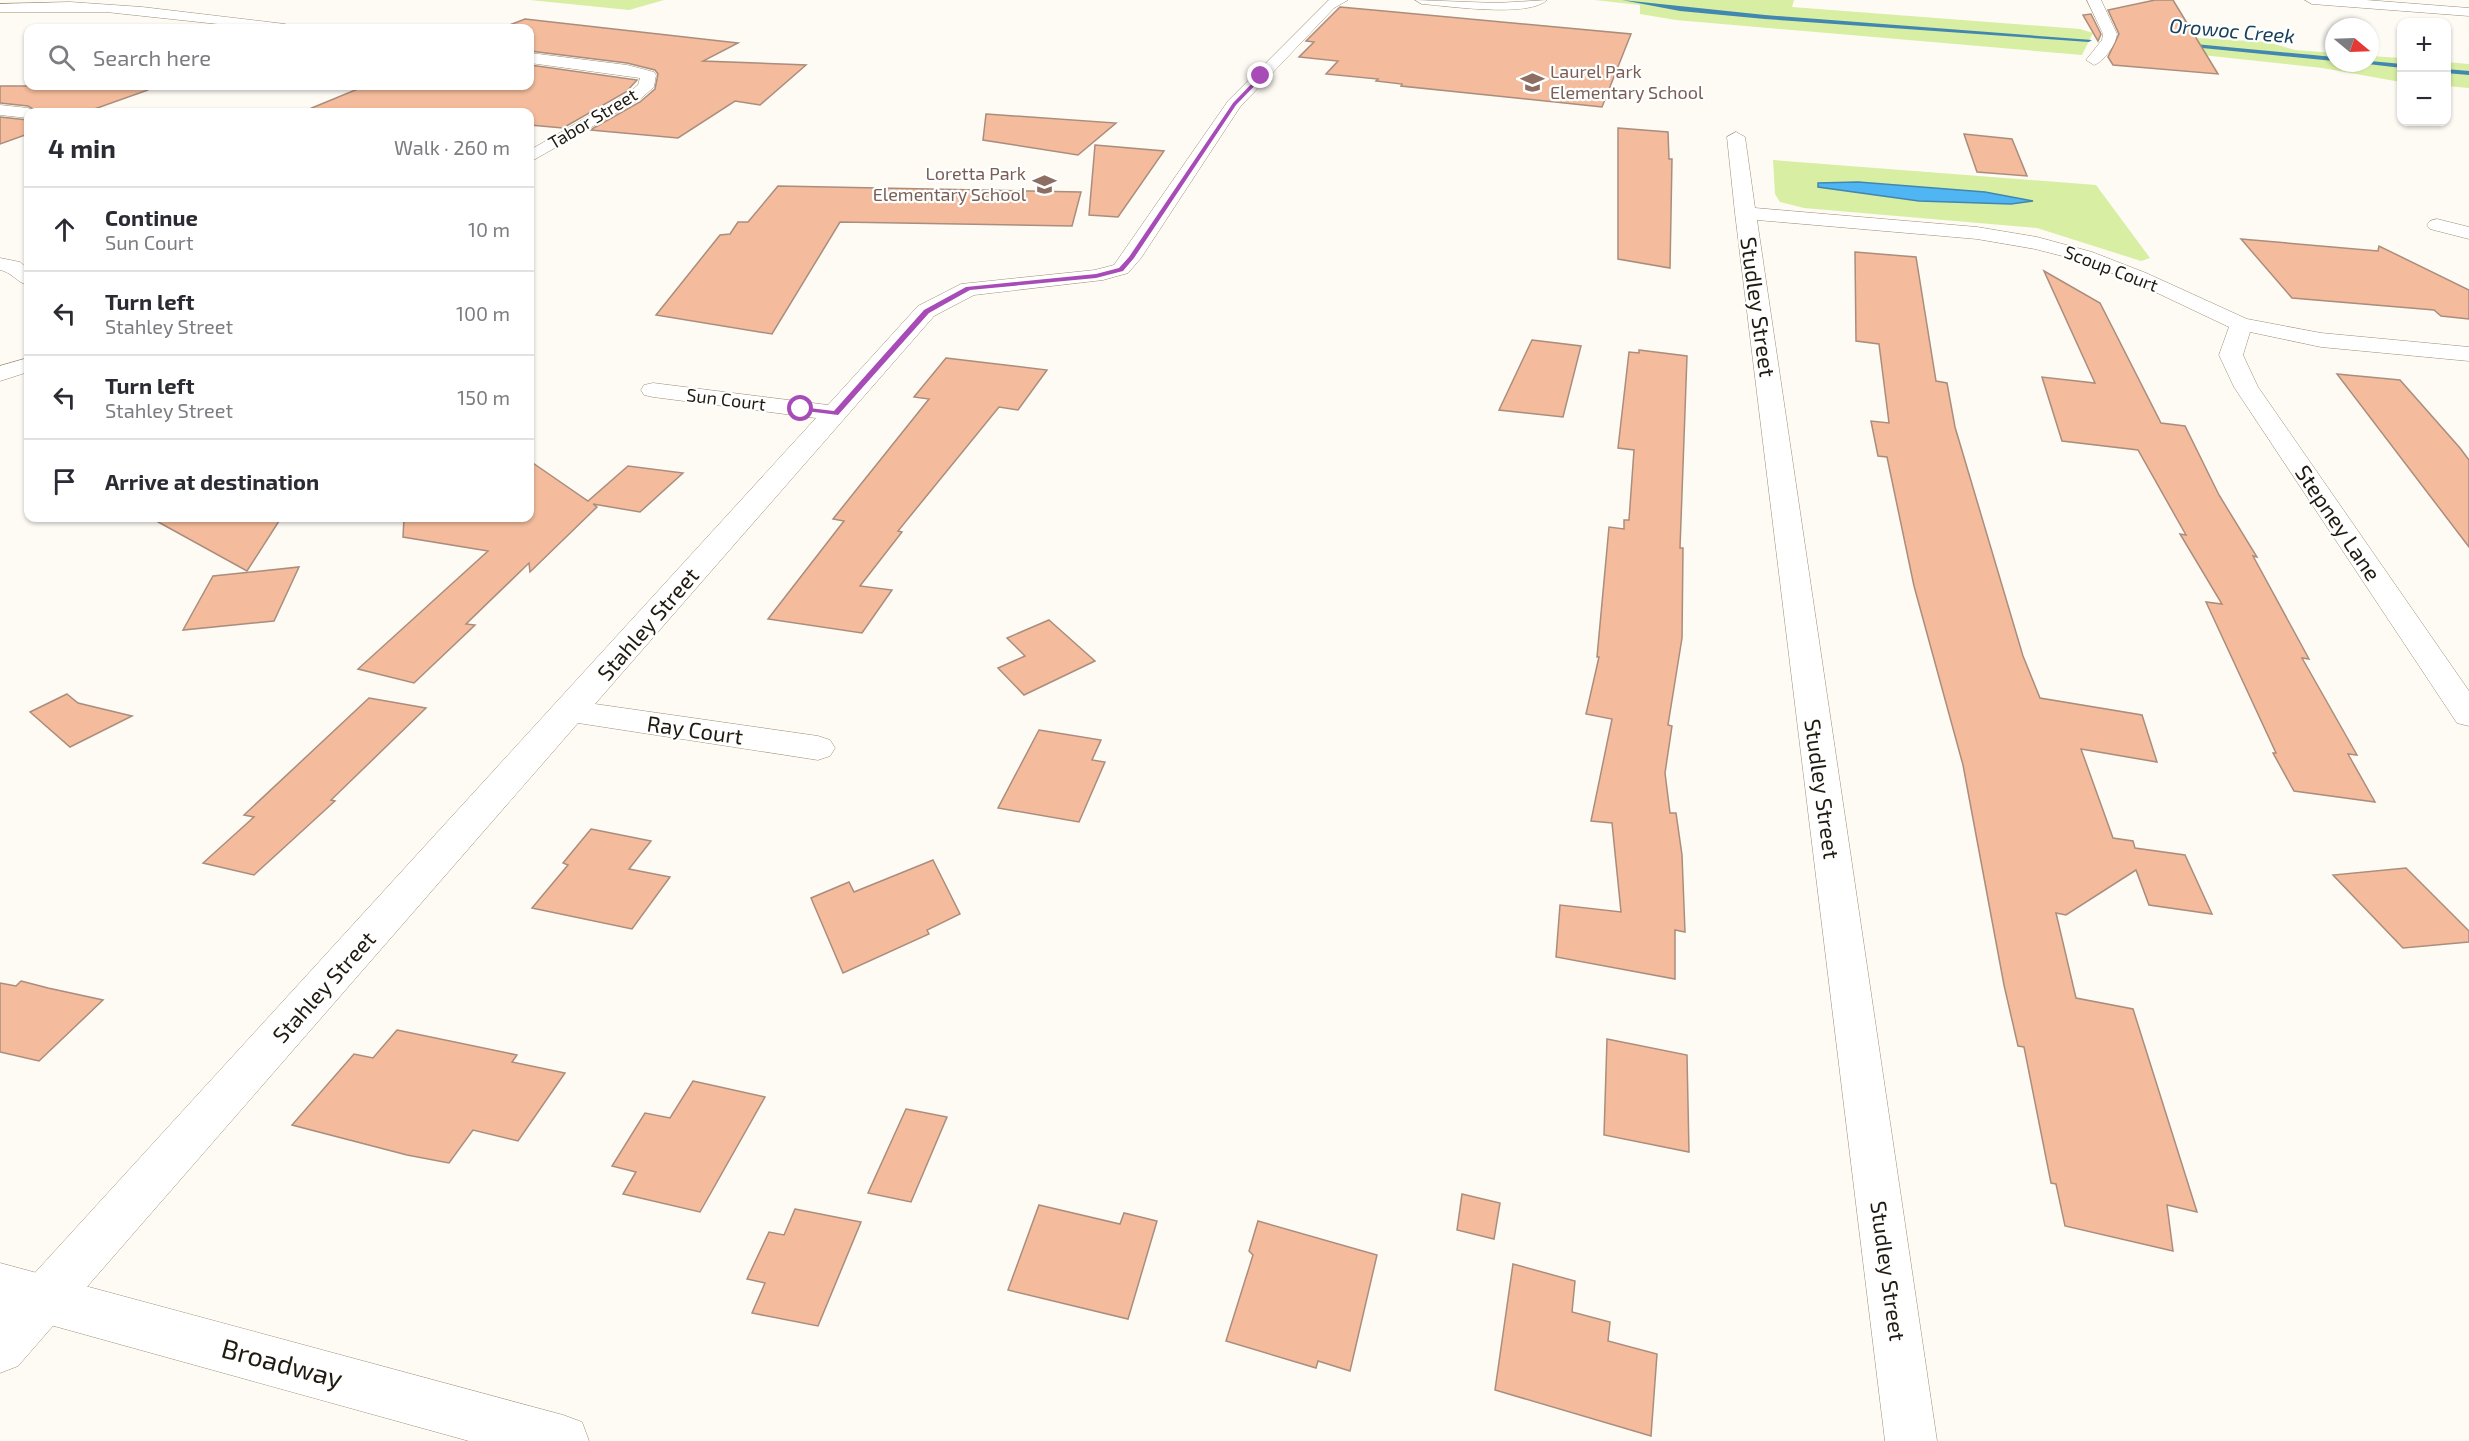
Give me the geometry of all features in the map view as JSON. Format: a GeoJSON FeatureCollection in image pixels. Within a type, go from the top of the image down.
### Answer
{"type":"FeatureCollection","features":[{"type":"Feature","properties":{"kind":"street","name":"Stahley Street"},"geometry":{"type":"LineString","coordinates":[[0,1348],[22,1293],[571,711],[926,311],[969,288],[1096,276],[1121,269],[1131,258],[1234,104],[1329,5],[1341,0]]}},
{"type":"Feature","properties":{"kind":"street"},"geometry":{"type":"LineString","coordinates":[[1422,0],[1497,6],[1540,0]]}},
{"type":"Feature","properties":{"kind":"street"},"geometry":{"type":"LineString","coordinates":[[2094,0],[2109,34],[2109,40],[2094,60]]}},
{"type":"Feature","properties":{"kind":"street"},"geometry":{"type":"LineString","coordinates":[[2312,0],[2469,12]]}},
{"type":"Feature","properties":{"kind":"street"},"geometry":{"type":"LineString","coordinates":[[0,8],[50,4],[85,6],[249,24]]}},
{"type":"Feature","properties":{"kind":"street","name":"Tabor Street"},"geometry":{"type":"LineString","coordinates":[[534,58],[627,70],[648,75],[646,87],[633,97],[534,156]]}},
{"type":"Feature","properties":{"kind":"street"},"geometry":{"type":"LineString","coordinates":[[0,110],[24,113]]}},
{"type":"Feature","properties":{"kind":"street","name":"Studley Street"},"geometry":{"type":"LineString","coordinates":[[1736,137],[1911,1441]]}},
{"type":"Feature","properties":{"kind":"street","name":"Scoup Court"},"geometry":{"type":"LineString","coordinates":[[1745,213],[1977,233],[2037,243],[2085,256],[2139,277],[2241,324],[2321,340],[2469,354]]}},
{"type":"Feature","properties":{"kind":"street"},"geometry":{"type":"LineString","coordinates":[[2438,225],[2469,233]]}},
{"type":"Feature","properties":{"kind":"street"},"geometry":{"type":"LineString","coordinates":[[0,264],[13,266],[24,276]]}},
{"type":"Feature","properties":{"kind":"street","name":"Stepney Lane"},"geometry":{"type":"LineString","coordinates":[[2241,324],[2231,355],[2246,387],[2469,715]]}},
{"type":"Feature","properties":{"kind":"street"},"geometry":{"type":"LineString","coordinates":[[0,374],[24,366]]}},
{"type":"Feature","properties":{"kind":"street","name":"Sun Court"},"geometry":{"type":"LineString","coordinates":[[653,390],[836,413]]}},
{"type":"Feature","properties":{"kind":"street","name":"Ray Court"},"geometry":{"type":"LineString","coordinates":[[571,711],[818,748]]}},
{"type":"Feature","properties":{"kind":"street","name":"Broadway"},"geometry":{"type":"LineString","coordinates":[[22,1293],[563,1441]]}},
{"type":"Feature","properties":{"kind":"green space"},"geometry":{"type":"Polygon","coordinates":[[[530,0],[664,0],[629,10],[530,0]]]}},
{"type":"Feature","properties":{"kind":"green space"},"geometry":{"type":"Polygon","coordinates":[[[1595,0],[1794,0],[1792,7],[2080,29],[2093,33],[2082,55],[1676,20],[1640,14],[1640,5],[1595,0]]]}},
{"type":"Feature","properties":{"kind":"green space"},"geometry":{"type":"Polygon","coordinates":[[[2129,34],[2267,42],[2295,50],[2325,52],[2325,69],[2322,68],[2128,47],[2129,34]]]}},
{"type":"Feature","properties":{"kind":"green space"},"geometry":{"type":"Polygon","coordinates":[[[2379,57],[2397,58],[2397,81],[2345,72],[2379,72],[2379,57]]]}},
{"type":"Feature","properties":{"kind":"green space"},"geometry":{"type":"Polygon","coordinates":[[[2451,62],[2469,64],[2469,88],[2451,86],[2451,62]]]}},
{"type":"Feature","properties":{"kind":"green space"},"geometry":{"type":"Polygon","coordinates":[[[1773,160],[2096,185],[2150,258],[2141,261],[2037,228],[1804,208],[1780,202],[1775,194],[1773,160]]]}},
{"type":"Feature","properties":{"kind":"water"},"geometry":{"type":"Polygon","coordinates":[[[1858,182],[1985,192],[2033,201],[2011,204],[1919,201],[1818,187],[1818,183],[1858,182]]]}},
{"type":"Feature","properties":{"kind":"building"},"geometry":{"type":"Polygon","coordinates":[[[2155,0],[2173,0],[2218,74],[2113,65],[2108,57],[2119,34],[2108,10],[2155,0]]]}},
{"type":"Feature","properties":{"kind":"building"},"geometry":{"type":"Polygon","coordinates":[[[1340,7],[1631,34],[1602,107],[1401,86],[1402,84],[1376,81],[1378,79],[1326,74],[1338,61],[1299,57],[1314,42],[1306,41],[1340,7]]]}},
{"type":"Feature","properties":{"kind":"building"},"geometry":{"type":"Polygon","coordinates":[[[2091,14],[2101,34],[2098,41],[2083,15],[2091,14]]]}},
{"type":"Feature","properties":{"kind":"building"},"geometry":{"type":"Polygon","coordinates":[[[525,19],[738,43],[703,61],[806,65],[760,105],[735,101],[678,138],[590,130],[640,102],[655,89],[658,74],[655,70],[627,63],[534,51],[534,24],[512,24],[525,19]]]}},
{"type":"Feature","properties":{"kind":"building"},"geometry":{"type":"Polygon","coordinates":[[[534,66],[637,80],[626,92],[563,128],[534,125],[534,108],[312,108],[355,90],[534,90],[534,66]]]}},
{"type":"Feature","properties":{"kind":"building"},"geometry":{"type":"Polygon","coordinates":[[[0,86],[24,86],[24,90],[148,90],[97,108],[31,108],[0,103],[0,86]]]}},
{"type":"Feature","properties":{"kind":"building"},"geometry":{"type":"Polygon","coordinates":[[[986,114],[1116,123],[1078,155],[983,140],[986,114]]]}},
{"type":"Feature","properties":{"kind":"building"},"geometry":{"type":"Polygon","coordinates":[[[0,117],[24,120],[24,135],[0,144],[0,117]]]}},
{"type":"Feature","properties":{"kind":"building"},"geometry":{"type":"Polygon","coordinates":[[[1618,128],[1668,132],[1669,159],[1672,159],[1670,268],[1618,259],[1618,128]]]}},
{"type":"Feature","properties":{"kind":"building"},"geometry":{"type":"Polygon","coordinates":[[[1964,134],[2012,139],[2027,176],[1977,172],[1964,134]]]}},
{"type":"Feature","properties":{"kind":"building"},"geometry":{"type":"Polygon","coordinates":[[[1095,145],[1164,151],[1118,217],[1089,215],[1095,145]]]}},
{"type":"Feature","properties":{"kind":"building"},"geometry":{"type":"Polygon","coordinates":[[[778,186],[1081,192],[1072,226],[840,222],[772,334],[656,315],[720,235],[730,234],[738,222],[748,222],[778,186]]]}},
{"type":"Feature","properties":{"kind":"building"},"geometry":{"type":"Polygon","coordinates":[[[2241,239],[2378,251],[2379,246],[2469,290],[2469,319],[2441,316],[2434,310],[2292,298],[2241,239]]]}},
{"type":"Feature","properties":{"kind":"building"},"geometry":{"type":"Polygon","coordinates":[[[1855,252],[1916,257],[1936,381],[1947,383],[1955,427],[2023,656],[2040,698],[2142,715],[2157,762],[2081,749],[2113,838],[2133,841],[2135,848],[2185,855],[2212,914],[2149,905],[2136,870],[2066,915],[2056,913],[2076,998],[2133,1009],[2197,1212],[2167,1205],[2173,1251],[2065,1226],[2056,1184],[2051,1183],[2024,1047],[2018,1046],[2004,985],[1963,765],[1914,586],[1887,457],[1878,456],[1871,421],[1889,423],[1879,344],[1856,341],[1855,252]]]}},
{"type":"Feature","properties":{"kind":"building"},"geometry":{"type":"Polygon","coordinates":[[[2044,271],[2100,303],[2161,423],[2185,426],[2219,495],[2257,557],[2253,556],[2309,659],[2302,658],[2357,755],[2348,754],[2375,802],[2294,791],[2273,753],[2276,753],[2206,602],[2222,604],[2180,534],[2186,535],[2138,450],[2062,441],[2042,377],[2095,383],[2044,271]]]}},
{"type":"Feature","properties":{"kind":"building"},"geometry":{"type":"Polygon","coordinates":[[[1532,340],[1581,346],[1563,417],[1499,410],[1532,340]]]}},
{"type":"Feature","properties":{"kind":"building"},"geometry":{"type":"Polygon","coordinates":[[[1639,350],[1687,356],[1680,548],[1683,548],[1682,638],[1668,725],[1672,726],[1665,773],[1670,813],[1676,813],[1682,855],[1685,932],[1675,930],[1675,979],[1556,957],[1560,905],[1621,912],[1612,823],[1591,821],[1612,719],[1586,714],[1599,657],[1597,657],[1609,527],[1624,529],[1624,520],[1629,520],[1634,450],[1618,448],[1629,352],[1639,353],[1639,350]]]}},
{"type":"Feature","properties":{"kind":"building"},"geometry":{"type":"Polygon","coordinates":[[[946,358],[1047,370],[1018,410],[999,407],[898,531],[902,532],[860,586],[892,590],[862,633],[768,619],[844,521],[833,519],[929,399],[914,397],[946,358]]]}},
{"type":"Feature","properties":{"kind":"building"},"geometry":{"type":"Polygon","coordinates":[[[2337,374],[2400,380],[2460,448],[2469,460],[2469,547],[2337,374]]]}},
{"type":"Feature","properties":{"kind":"building"},"geometry":{"type":"Polygon","coordinates":[[[534,464],[588,501],[628,466],[683,473],[640,512],[593,504],[597,507],[530,572],[529,563],[466,624],[475,625],[414,683],[358,669],[488,551],[403,537],[404,522],[534,522],[534,464]]]}},
{"type":"Feature","properties":{"kind":"building"},"geometry":{"type":"Polygon","coordinates":[[[158,522],[278,522],[247,571],[158,522]]]}},
{"type":"Feature","properties":{"kind":"building"},"geometry":{"type":"Polygon","coordinates":[[[299,567],[274,621],[183,630],[213,576],[299,567]]]}},
{"type":"Feature","properties":{"kind":"building"},"geometry":{"type":"Polygon","coordinates":[[[1049,620],[1095,661],[1024,695],[998,668],[1025,656],[1007,638],[1049,620]]]}},
{"type":"Feature","properties":{"kind":"building"},"geometry":{"type":"Polygon","coordinates":[[[67,694],[78,703],[132,716],[70,747],[30,712],[67,694]]]}},
{"type":"Feature","properties":{"kind":"building"},"geometry":{"type":"Polygon","coordinates":[[[369,698],[426,708],[331,800],[335,801],[254,875],[203,863],[254,817],[244,815],[369,698]]]}},
{"type":"Feature","properties":{"kind":"building"},"geometry":{"type":"Polygon","coordinates":[[[1039,730],[1101,740],[1092,760],[1105,762],[1079,822],[998,808],[1039,730]]]}},
{"type":"Feature","properties":{"kind":"building"},"geometry":{"type":"Polygon","coordinates":[[[591,829],[651,841],[629,869],[670,877],[632,929],[532,908],[568,865],[563,863],[591,829]]]}},
{"type":"Feature","properties":{"kind":"building"},"geometry":{"type":"Polygon","coordinates":[[[933,860],[960,914],[927,930],[929,934],[843,973],[811,898],[849,882],[854,892],[933,860]]]}},
{"type":"Feature","properties":{"kind":"building"},"geometry":{"type":"Polygon","coordinates":[[[2406,868],[2469,931],[2469,942],[2403,948],[2333,875],[2406,868]]]}},
{"type":"Feature","properties":{"kind":"building"},"geometry":{"type":"Polygon","coordinates":[[[21,981],[103,1000],[39,1061],[0,1052],[0,983],[16,986],[21,981]]]}},
{"type":"Feature","properties":{"kind":"building"},"geometry":{"type":"Polygon","coordinates":[[[397,1030],[517,1055],[512,1062],[565,1073],[518,1141],[473,1130],[449,1163],[407,1155],[292,1125],[354,1054],[373,1058],[397,1030]]]}},
{"type":"Feature","properties":{"kind":"building"},"geometry":{"type":"Polygon","coordinates":[[[1607,1039],[1687,1055],[1689,1152],[1604,1135],[1607,1039]]]}},
{"type":"Feature","properties":{"kind":"building"},"geometry":{"type":"Polygon","coordinates":[[[693,1081],[765,1097],[700,1212],[623,1194],[636,1172],[612,1166],[645,1113],[670,1118],[693,1081]]]}},
{"type":"Feature","properties":{"kind":"building"},"geometry":{"type":"Polygon","coordinates":[[[906,1109],[947,1117],[911,1202],[868,1193],[906,1109]]]}},
{"type":"Feature","properties":{"kind":"building"},"geometry":{"type":"Polygon","coordinates":[[[1462,1194],[1500,1203],[1494,1239],[1457,1230],[1462,1194]]]}},
{"type":"Feature","properties":{"kind":"building"},"geometry":{"type":"Polygon","coordinates":[[[1039,1205],[1120,1224],[1124,1213],[1157,1221],[1128,1319],[1008,1290],[1039,1205]]]}},
{"type":"Feature","properties":{"kind":"building"},"geometry":{"type":"Polygon","coordinates":[[[795,1209],[861,1222],[818,1326],[752,1313],[765,1283],[747,1279],[769,1232],[784,1235],[795,1209]]]}},
{"type":"Feature","properties":{"kind":"building"},"geometry":{"type":"Polygon","coordinates":[[[1258,1221],[1377,1255],[1350,1371],[1318,1361],[1316,1368],[1226,1341],[1253,1255],[1249,1251],[1258,1221]]]}},
{"type":"Feature","properties":{"kind":"building"},"geometry":{"type":"Polygon","coordinates":[[[1513,1264],[1575,1281],[1572,1312],[1610,1322],[1608,1341],[1657,1354],[1651,1436],[1495,1390],[1513,1264]]]}},
{"type":"Feature","properties":{"kind":"waterway","name":"Orowoc Creek"},"geometry":{"type":"LineString","coordinates":[[1625,0],[1680,9],[1765,17],[2089,40]]}},
{"type":"Feature","properties":{"kind":"waterway","name":"Orowoc Creek"},"geometry":{"type":"LineString","coordinates":[[2184,45],[2325,58]]}},
{"type":"Feature","properties":{"kind":"waterway","name":"Orowoc Creek"},"geometry":{"type":"LineString","coordinates":[[2379,64],[2397,66]]}},
{"type":"Feature","properties":{"kind":"waterway","name":"Orowoc Creek"},"geometry":{"type":"LineString","coordinates":[[2451,71],[2469,73]]}},
{"type":"Feature","properties":{"kind":"place","name":"Laurel Park Elementary School"},"geometry":{"type":"Point","coordinates":[1532,82]}},
{"type":"Feature","properties":{"kind":"place","name":"Loretta Park Elementary School"},"geometry":{"type":"Point","coordinates":[1044,184]}},
{"type":"Feature","properties":{"kind":"route"},"geometry":{"type":"LineString","coordinates":[[801,409],[836,413],[926,311],[969,288],[1002,283],[1096,276],[1121,269],[1131,258],[1234,104],[1261,76]]}}]}
